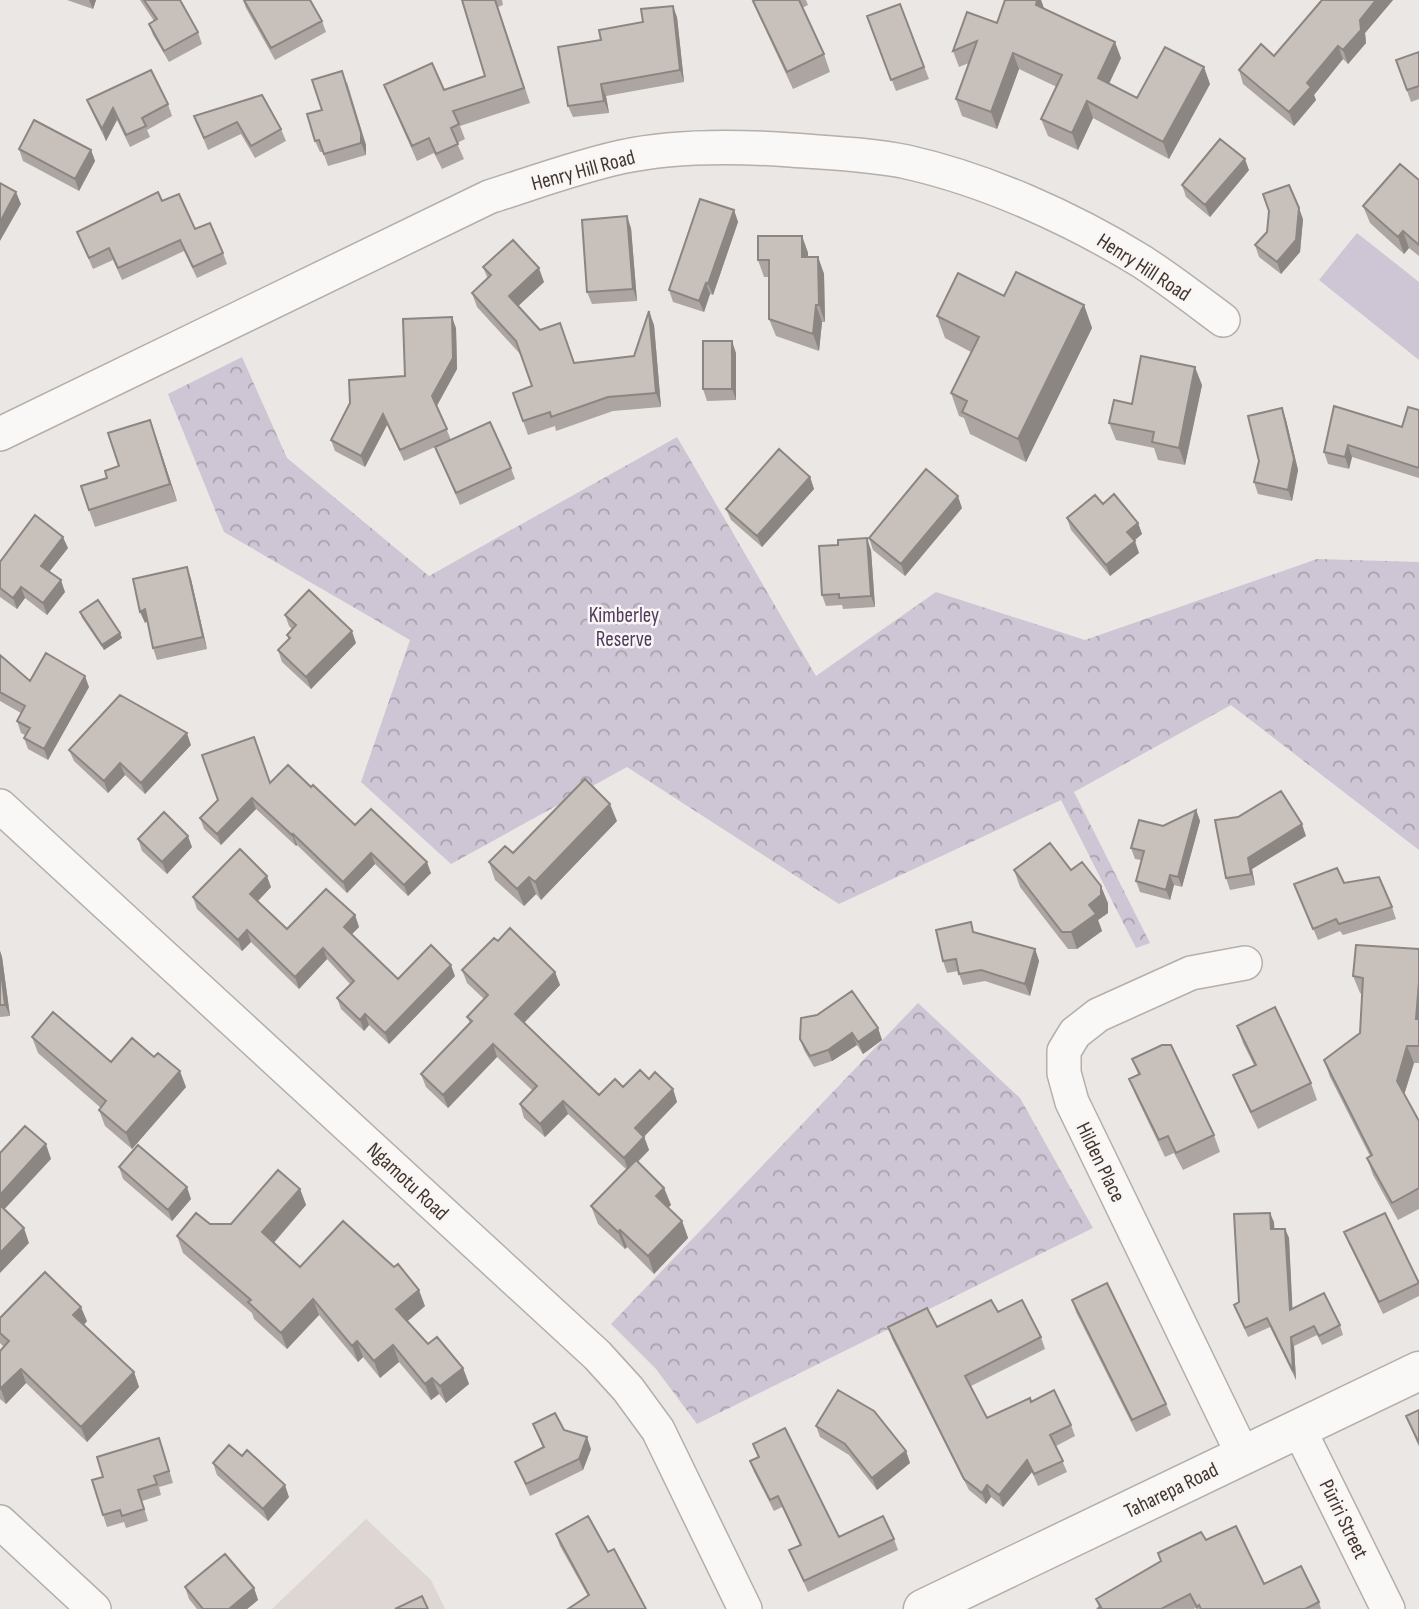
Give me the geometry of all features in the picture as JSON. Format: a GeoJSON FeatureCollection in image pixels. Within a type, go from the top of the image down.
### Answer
{"type":"FeatureCollection","features":[{"type":"Feature","properties":{"kind":"street","name":"Henry Hill Road"},"geometry":{"type":"LineString","coordinates":[[0,435],[489,197],[623,156],[691,149],[761,148],[830,153],[906,162],[954,176],[1072,221],[1143,262],[1223,320]]}},
{"type":"Feature","properties":{"kind":"street","name":"Ngamotu Road"},"geometry":{"type":"LineString","coordinates":[[0,806],[597,1355],[628,1389],[658,1430],[745,1609]]}},
{"type":"Feature","properties":{"kind":"street","name":"Hilden Place"},"geometry":{"type":"LineString","coordinates":[[1243,1455],[1072,1101],[1064,1073],[1064,1051],[1075,1033],[1098,1015],[1191,973],[1245,963]]}},
{"type":"Feature","properties":{"kind":"street","name":"Taharepa Road"},"geometry":{"type":"LineString","coordinates":[[923,1609],[1419,1371]]}},
{"type":"Feature","properties":{"kind":"street","name":"Pūriri Street"},"geometry":{"type":"LineString","coordinates":[[1299,1429],[1388,1609]]}},
{"type":"Feature","properties":{"kind":"street"},"geometry":{"type":"LineString","coordinates":[[0,1522],[94,1609]]}},
{"type":"Feature","properties":{"kind":"shaded area"},"geometry":{"type":"Polygon","coordinates":[[[366,1519],[431,1580],[445,1609],[272,1609],[366,1519]]]}},
{"type":"Feature","properties":{"kind":"green space"},"geometry":{"type":"Polygon","coordinates":[[[1357,233],[1419,282],[1419,360],[1319,280],[1357,233]]]}},
{"type":"Feature","properties":{"kind":"green space","name":"Kimberley Reserve"},"geometry":{"type":"Polygon","coordinates":[[[242,357],[287,458],[429,576],[677,437],[816,676],[936,592],[1085,640],[1317,559],[1419,562],[1419,850],[1231,705],[1074,792],[1150,943],[1136,948],[1061,800],[839,904],[627,767],[451,864],[361,782],[410,640],[224,532],[168,394],[242,357]]]}},
{"type":"Feature","properties":{"kind":"green space"},"geometry":{"type":"Polygon","coordinates":[[[918,1003],[1020,1098],[1093,1228],[697,1424],[656,1369],[611,1324],[918,1003]]]}},
{"type":"Feature","properties":{"kind":"building"},"geometry":{"type":"Polygon","coordinates":[[[144,0],[180,0],[198,32],[164,51],[149,24],[157,19],[144,0]]]}},
{"type":"Feature","properties":{"kind":"building"},"geometry":{"type":"Polygon","coordinates":[[[244,0],[310,0],[322,21],[271,48],[244,0]]]}},
{"type":"Feature","properties":{"kind":"building"},"geometry":{"type":"Polygon","coordinates":[[[462,0],[495,0],[524,88],[453,111],[459,124],[451,128],[458,144],[436,154],[429,138],[412,146],[384,85],[432,63],[444,90],[485,76],[462,0]]]}},
{"type":"Feature","properties":{"kind":"building"},"geometry":{"type":"Polygon","coordinates":[[[799,0],[824,54],[787,72],[753,1],[799,0]]]}},
{"type":"Feature","properties":{"kind":"building"},"geometry":{"type":"Polygon","coordinates":[[[1005,0],[1037,0],[1036,5],[1115,42],[1098,78],[1137,98],[1165,47],[1204,67],[1163,142],[1087,101],[1072,133],[1041,119],[1062,75],[1013,53],[991,112],[956,99],[977,41],[953,51],[967,12],[997,23],[1005,0]]]}},
{"type":"Feature","properties":{"kind":"building"},"geometry":{"type":"Polygon","coordinates":[[[1322,0],[1376,0],[1360,20],[1361,30],[1343,50],[1338,46],[1307,83],[1311,87],[1289,112],[1239,70],[1261,44],[1274,56],[1322,0]]]}},
{"type":"Feature","properties":{"kind":"building"},"geometry":{"type":"Polygon","coordinates":[[[900,4],[924,67],[891,80],[867,16],[900,4]]]}},
{"type":"Feature","properties":{"kind":"building"},"geometry":{"type":"Polygon","coordinates":[[[673,6],[680,70],[601,84],[604,101],[568,106],[558,47],[601,40],[599,30],[643,22],[641,9],[673,6]]]}},
{"type":"Feature","properties":{"kind":"building"},"geometry":{"type":"Polygon","coordinates":[[[1419,52],[1419,86],[1407,90],[1396,60],[1419,52]]]}},
{"type":"Feature","properties":{"kind":"building"},"geometry":{"type":"Polygon","coordinates":[[[151,70],[168,104],[142,118],[146,126],[126,135],[113,108],[102,129],[87,100],[151,70]]]}},
{"type":"Feature","properties":{"kind":"building"},"geometry":{"type":"Polygon","coordinates":[[[342,71],[361,133],[361,143],[324,154],[319,140],[315,141],[307,114],[322,110],[312,80],[342,71]]]}},
{"type":"Feature","properties":{"kind":"building"},"geometry":{"type":"Polygon","coordinates":[[[262,95],[281,129],[251,146],[237,122],[204,138],[194,116],[262,95]]]}},
{"type":"Feature","properties":{"kind":"building"},"geometry":{"type":"Polygon","coordinates":[[[34,120],[91,150],[75,179],[19,149],[34,120]]]}},
{"type":"Feature","properties":{"kind":"building"},"geometry":{"type":"Polygon","coordinates":[[[1220,139],[1245,159],[1205,205],[1182,185],[1220,139]]]}},
{"type":"Feature","properties":{"kind":"building"},"geometry":{"type":"Polygon","coordinates":[[[1400,164],[1419,180],[1419,245],[1403,231],[1398,237],[1363,206],[1400,164]]]}},
{"type":"Feature","properties":{"kind":"building"},"geometry":{"type":"Polygon","coordinates":[[[0,183],[16,192],[0,222],[0,183]]]}},
{"type":"Feature","properties":{"kind":"building"},"geometry":{"type":"Polygon","coordinates":[[[1289,185],[1299,208],[1296,240],[1277,262],[1255,245],[1267,232],[1269,211],[1263,194],[1289,185]]]}},
{"type":"Feature","properties":{"kind":"building"},"geometry":{"type":"Polygon","coordinates":[[[158,192],[162,201],[179,194],[195,229],[210,223],[223,253],[193,267],[180,240],[118,268],[109,248],[89,258],[77,232],[158,192]]]}},
{"type":"Feature","properties":{"kind":"building"},"geometry":{"type":"Polygon","coordinates":[[[700,199],[734,210],[708,284],[706,283],[699,301],[669,290],[700,199]]]}},
{"type":"Feature","properties":{"kind":"building"},"geometry":{"type":"Polygon","coordinates":[[[627,216],[633,289],[587,292],[582,220],[627,216]]]}},
{"type":"Feature","properties":{"kind":"building"},"geometry":{"type":"Polygon","coordinates":[[[758,236],[802,236],[802,257],[818,257],[819,305],[816,305],[813,334],[769,319],[769,260],[758,260],[758,236]]]}},
{"type":"Feature","properties":{"kind":"building"},"geometry":{"type":"Polygon","coordinates":[[[513,240],[539,268],[509,296],[540,330],[560,323],[574,363],[634,356],[649,311],[656,393],[608,397],[551,417],[550,412],[523,421],[513,393],[532,386],[516,341],[472,293],[491,275],[483,267],[513,240]]]}},
{"type":"Feature","properties":{"kind":"building"},"geometry":{"type":"Polygon","coordinates":[[[1016,272],[1084,305],[1018,439],[962,412],[967,401],[951,393],[979,337],[937,316],[958,273],[1004,296],[1016,272]]]}},
{"type":"Feature","properties":{"kind":"building"},"geometry":{"type":"Polygon","coordinates":[[[452,317],[453,358],[432,396],[447,429],[400,450],[383,414],[361,456],[331,440],[350,403],[349,380],[405,376],[403,319],[452,317]]]}},
{"type":"Feature","properties":{"kind":"building"},"geometry":{"type":"Polygon","coordinates":[[[703,341],[732,341],[732,389],[703,389],[703,341]]]}},
{"type":"Feature","properties":{"kind":"building"},"geometry":{"type":"Polygon","coordinates":[[[1141,356],[1195,367],[1179,448],[1152,442],[1154,432],[1109,423],[1114,400],[1132,404],[1141,356]]]}},
{"type":"Feature","properties":{"kind":"building"},"geometry":{"type":"Polygon","coordinates":[[[1334,406],[1402,427],[1408,407],[1419,410],[1419,468],[1348,445],[1345,457],[1324,452],[1334,406]]]}},
{"type":"Feature","properties":{"kind":"building"},"geometry":{"type":"Polygon","coordinates":[[[1282,408],[1294,459],[1288,490],[1254,482],[1259,461],[1248,416],[1282,408]]]}},
{"type":"Feature","properties":{"kind":"building"},"geometry":{"type":"Polygon","coordinates":[[[150,420],[170,484],[89,510],[81,486],[107,478],[105,471],[119,466],[108,433],[150,420]]]}},
{"type":"Feature","properties":{"kind":"building"},"geometry":{"type":"Polygon","coordinates":[[[490,422],[511,468],[456,493],[435,447],[490,422]]]}},
{"type":"Feature","properties":{"kind":"building"},"geometry":{"type":"Polygon","coordinates":[[[779,449],[810,477],[757,536],[726,509],[779,449]]]}},
{"type":"Feature","properties":{"kind":"building"},"geometry":{"type":"Polygon","coordinates":[[[926,469],[958,496],[901,564],[869,538],[926,469]]]}},
{"type":"Feature","properties":{"kind":"building"},"geometry":{"type":"Polygon","coordinates":[[[1114,494],[1138,523],[1127,532],[1135,541],[1106,565],[1067,518],[1095,495],[1103,504],[1114,494]]]}},
{"type":"Feature","properties":{"kind":"building"},"geometry":{"type":"Polygon","coordinates":[[[35,515],[63,537],[41,566],[61,580],[43,603],[21,587],[13,598],[0,588],[0,562],[35,515]]]}},
{"type":"Feature","properties":{"kind":"building"},"geometry":{"type":"Polygon","coordinates":[[[867,538],[871,596],[839,598],[839,594],[822,595],[819,546],[838,545],[838,540],[867,538]]]}},
{"type":"Feature","properties":{"kind":"building"},"geometry":{"type":"Polygon","coordinates":[[[187,567],[203,637],[153,648],[145,609],[140,612],[133,579],[187,567]]]}},
{"type":"Feature","properties":{"kind":"building"},"geometry":{"type":"Polygon","coordinates":[[[309,590],[352,631],[306,677],[278,650],[290,638],[287,635],[296,625],[285,615],[309,590]]]}},
{"type":"Feature","properties":{"kind":"building"},"geometry":{"type":"Polygon","coordinates":[[[98,600],[120,633],[102,645],[80,612],[98,600]]]}},
{"type":"Feature","properties":{"kind":"building"},"geometry":{"type":"Polygon","coordinates":[[[46,653],[85,676],[44,749],[24,738],[30,728],[17,721],[25,706],[0,692],[0,655],[30,681],[46,653]]]}},
{"type":"Feature","properties":{"kind":"building"},"geometry":{"type":"Polygon","coordinates":[[[120,695],[187,733],[141,783],[120,763],[104,781],[69,750],[120,695]]]}},
{"type":"Feature","properties":{"kind":"building"},"geometry":{"type":"Polygon","coordinates":[[[254,737],[270,783],[288,765],[355,825],[371,809],[427,862],[404,885],[371,853],[343,882],[252,798],[217,834],[200,818],[218,800],[202,755],[254,737]]]}},
{"type":"Feature","properties":{"kind":"building"},"geometry":{"type":"Polygon","coordinates":[[[585,779],[610,804],[535,882],[529,877],[517,889],[489,862],[505,846],[513,853],[585,779]]]}},
{"type":"Feature","properties":{"kind":"building"},"geometry":{"type":"Polygon","coordinates":[[[1281,791],[1302,824],[1248,858],[1251,874],[1226,878],[1215,820],[1238,817],[1281,791]]]}},
{"type":"Feature","properties":{"kind":"building"},"geometry":{"type":"Polygon","coordinates":[[[1196,810],[1178,877],[1170,875],[1166,890],[1136,881],[1144,851],[1131,848],[1139,820],[1163,826],[1196,810]]]}},
{"type":"Feature","properties":{"kind":"building"},"geometry":{"type":"Polygon","coordinates":[[[164,812],[188,836],[162,862],[138,839],[164,812]]]}},
{"type":"Feature","properties":{"kind":"building"},"geometry":{"type":"Polygon","coordinates":[[[1050,843],[1071,870],[1082,862],[1101,886],[1101,895],[1089,905],[1096,914],[1071,932],[1062,932],[1014,870],[1050,843]]]}},
{"type":"Feature","properties":{"kind":"building"},"geometry":{"type":"Polygon","coordinates":[[[240,849],[267,876],[250,894],[287,929],[326,889],[355,915],[344,927],[398,979],[431,945],[451,965],[385,1033],[365,1014],[360,1020],[337,998],[354,981],[323,948],[295,977],[247,930],[238,940],[193,897],[240,849]]]}},
{"type":"Feature","properties":{"kind":"building"},"geometry":{"type":"Polygon","coordinates":[[[1337,868],[1344,883],[1379,877],[1392,907],[1339,924],[1336,919],[1313,929],[1294,884],[1337,868]]]}},
{"type":"Feature","properties":{"kind":"building"},"geometry":{"type":"Polygon","coordinates":[[[971,922],[973,932],[1035,949],[1025,984],[981,970],[959,974],[956,959],[943,961],[936,930],[971,922]]]}},
{"type":"Feature","properties":{"kind":"building"},"geometry":{"type":"Polygon","coordinates":[[[510,928],[555,972],[515,1014],[599,1095],[615,1079],[623,1087],[640,1070],[649,1079],[655,1072],[673,1089],[635,1128],[644,1137],[624,1158],[563,1101],[540,1124],[520,1104],[537,1086],[493,1044],[443,1095],[421,1074],[472,1021],[467,1017],[488,995],[462,970],[494,938],[498,941],[510,928]]]}},
{"type":"Feature","properties":{"kind":"building"},"geometry":{"type":"Polygon","coordinates":[[[1356,945],[1419,949],[1416,1019],[1419,1019],[1419,1046],[1407,1046],[1397,1081],[1419,1121],[1419,1188],[1392,1203],[1367,1158],[1372,1155],[1324,1060],[1360,1033],[1363,978],[1353,976],[1356,945]]]}},
{"type":"Feature","properties":{"kind":"building"},"geometry":{"type":"Polygon","coordinates":[[[0,962],[5,1005],[0,1005],[0,962]]]}},
{"type":"Feature","properties":{"kind":"building"},"geometry":{"type":"Polygon","coordinates":[[[852,991],[878,1028],[858,1042],[852,1033],[828,1050],[810,1056],[800,1039],[801,1018],[817,1015],[852,991]]]}},
{"type":"Feature","properties":{"kind":"building"},"geometry":{"type":"Polygon","coordinates":[[[1275,1007],[1311,1083],[1251,1112],[1233,1075],[1256,1065],[1237,1026],[1275,1007]]]}},
{"type":"Feature","properties":{"kind":"building"},"geometry":{"type":"Polygon","coordinates":[[[53,1012],[111,1062],[132,1038],[154,1057],[158,1053],[180,1071],[126,1133],[99,1110],[106,1101],[32,1037],[53,1012]]]}},
{"type":"Feature","properties":{"kind":"building"},"geometry":{"type":"Polygon","coordinates":[[[1162,1045],[1171,1045],[1214,1135],[1176,1153],[1168,1136],[1159,1140],[1129,1079],[1140,1074],[1132,1059],[1162,1045]]]}},
{"type":"Feature","properties":{"kind":"building"},"geometry":{"type":"Polygon","coordinates":[[[25,1126],[46,1144],[0,1195],[0,1153],[25,1126]]]}},
{"type":"Feature","properties":{"kind":"building"},"geometry":{"type":"Polygon","coordinates":[[[138,1145],[187,1187],[168,1210],[119,1167],[138,1145]]]}},
{"type":"Feature","properties":{"kind":"building"},"geometry":{"type":"Polygon","coordinates":[[[636,1160],[664,1188],[656,1196],[682,1221],[648,1256],[591,1206],[636,1160]]]}},
{"type":"Feature","properties":{"kind":"building"},"geometry":{"type":"Polygon","coordinates":[[[278,1170],[300,1189],[262,1232],[300,1267],[343,1221],[394,1267],[398,1264],[419,1290],[396,1309],[428,1344],[437,1337],[463,1368],[440,1386],[432,1378],[425,1384],[393,1345],[374,1361],[357,1341],[352,1346],[313,1299],[281,1333],[248,1302],[251,1300],[177,1236],[196,1213],[210,1224],[231,1224],[278,1170]]]}},
{"type":"Feature","properties":{"kind":"building"},"geometry":{"type":"Polygon","coordinates":[[[0,1205],[24,1228],[0,1253],[0,1205]]]}},
{"type":"Feature","properties":{"kind":"building"},"geometry":{"type":"Polygon","coordinates":[[[1270,1213],[1271,1229],[1285,1229],[1290,1310],[1324,1293],[1340,1325],[1319,1336],[1314,1326],[1291,1337],[1293,1371],[1267,1318],[1245,1328],[1234,1305],[1239,1302],[1234,1214],[1270,1213]]]}},
{"type":"Feature","properties":{"kind":"building"},"geometry":{"type":"Polygon","coordinates":[[[1385,1213],[1419,1283],[1379,1302],[1344,1232],[1385,1213]]]}},
{"type":"Feature","properties":{"kind":"building"},"geometry":{"type":"Polygon","coordinates":[[[45,1272],[81,1307],[73,1315],[134,1372],[81,1427],[21,1369],[0,1389],[0,1351],[9,1341],[0,1333],[0,1318],[45,1272]]]}},
{"type":"Feature","properties":{"kind":"building"},"geometry":{"type":"Polygon","coordinates":[[[1107,1283],[1166,1404],[1132,1420],[1072,1300],[1107,1283]]]}},
{"type":"Feature","properties":{"kind":"building"},"geometry":{"type":"Polygon","coordinates":[[[991,1300],[998,1312],[1022,1300],[1041,1337],[965,1376],[987,1418],[1030,1398],[1031,1402],[1054,1390],[1071,1425],[1050,1435],[1063,1461],[1034,1474],[1027,1460],[999,1495],[987,1485],[982,1493],[964,1479],[888,1327],[927,1308],[937,1327],[991,1300]]]}},
{"type":"Feature","properties":{"kind":"building"},"geometry":{"type":"Polygon","coordinates":[[[838,1390],[874,1411],[906,1451],[872,1478],[845,1444],[816,1426],[838,1390]]]}},
{"type":"Feature","properties":{"kind":"building"},"geometry":{"type":"Polygon","coordinates":[[[1419,1410],[1419,1443],[1406,1416],[1419,1410]]]}},
{"type":"Feature","properties":{"kind":"building"},"geometry":{"type":"Polygon","coordinates":[[[555,1413],[564,1430],[587,1437],[579,1459],[526,1484],[515,1462],[544,1447],[533,1424],[555,1413]]]}},
{"type":"Feature","properties":{"kind":"building"},"geometry":{"type":"Polygon","coordinates":[[[785,1428],[839,1537],[883,1516],[894,1539],[804,1581],[789,1550],[801,1545],[778,1496],[770,1500],[750,1461],[759,1457],[753,1444],[785,1428]]]}},
{"type":"Feature","properties":{"kind":"building"},"geometry":{"type":"Polygon","coordinates":[[[159,1438],[169,1471],[154,1476],[157,1484],[138,1490],[144,1509],[122,1516],[120,1510],[103,1515],[92,1480],[103,1477],[97,1457],[159,1438]]]}},
{"type":"Feature","properties":{"kind":"building"},"geometry":{"type":"Polygon","coordinates":[[[229,1445],[242,1456],[247,1450],[285,1485],[263,1509],[213,1463],[229,1445]]]}},
{"type":"Feature","properties":{"kind":"building"},"geometry":{"type":"Polygon","coordinates":[[[588,1516],[608,1552],[614,1549],[646,1609],[568,1609],[589,1595],[556,1534],[588,1516]]]}},
{"type":"Feature","properties":{"kind":"building"},"geometry":{"type":"Polygon","coordinates":[[[1236,1526],[1264,1584],[1301,1566],[1319,1602],[1305,1609],[1201,1609],[1190,1594],[1161,1609],[1097,1609],[1101,1607],[1096,1599],[1161,1561],[1158,1553],[1201,1532],[1206,1540],[1236,1526]]]}},
{"type":"Feature","properties":{"kind":"building"},"geometry":{"type":"Polygon","coordinates":[[[225,1554],[254,1588],[229,1609],[203,1609],[185,1587],[225,1554]]]}},
{"type":"Feature","properties":{"kind":"building"},"geometry":{"type":"Polygon","coordinates":[[[422,1596],[428,1609],[395,1609],[422,1596]]]}}]}
